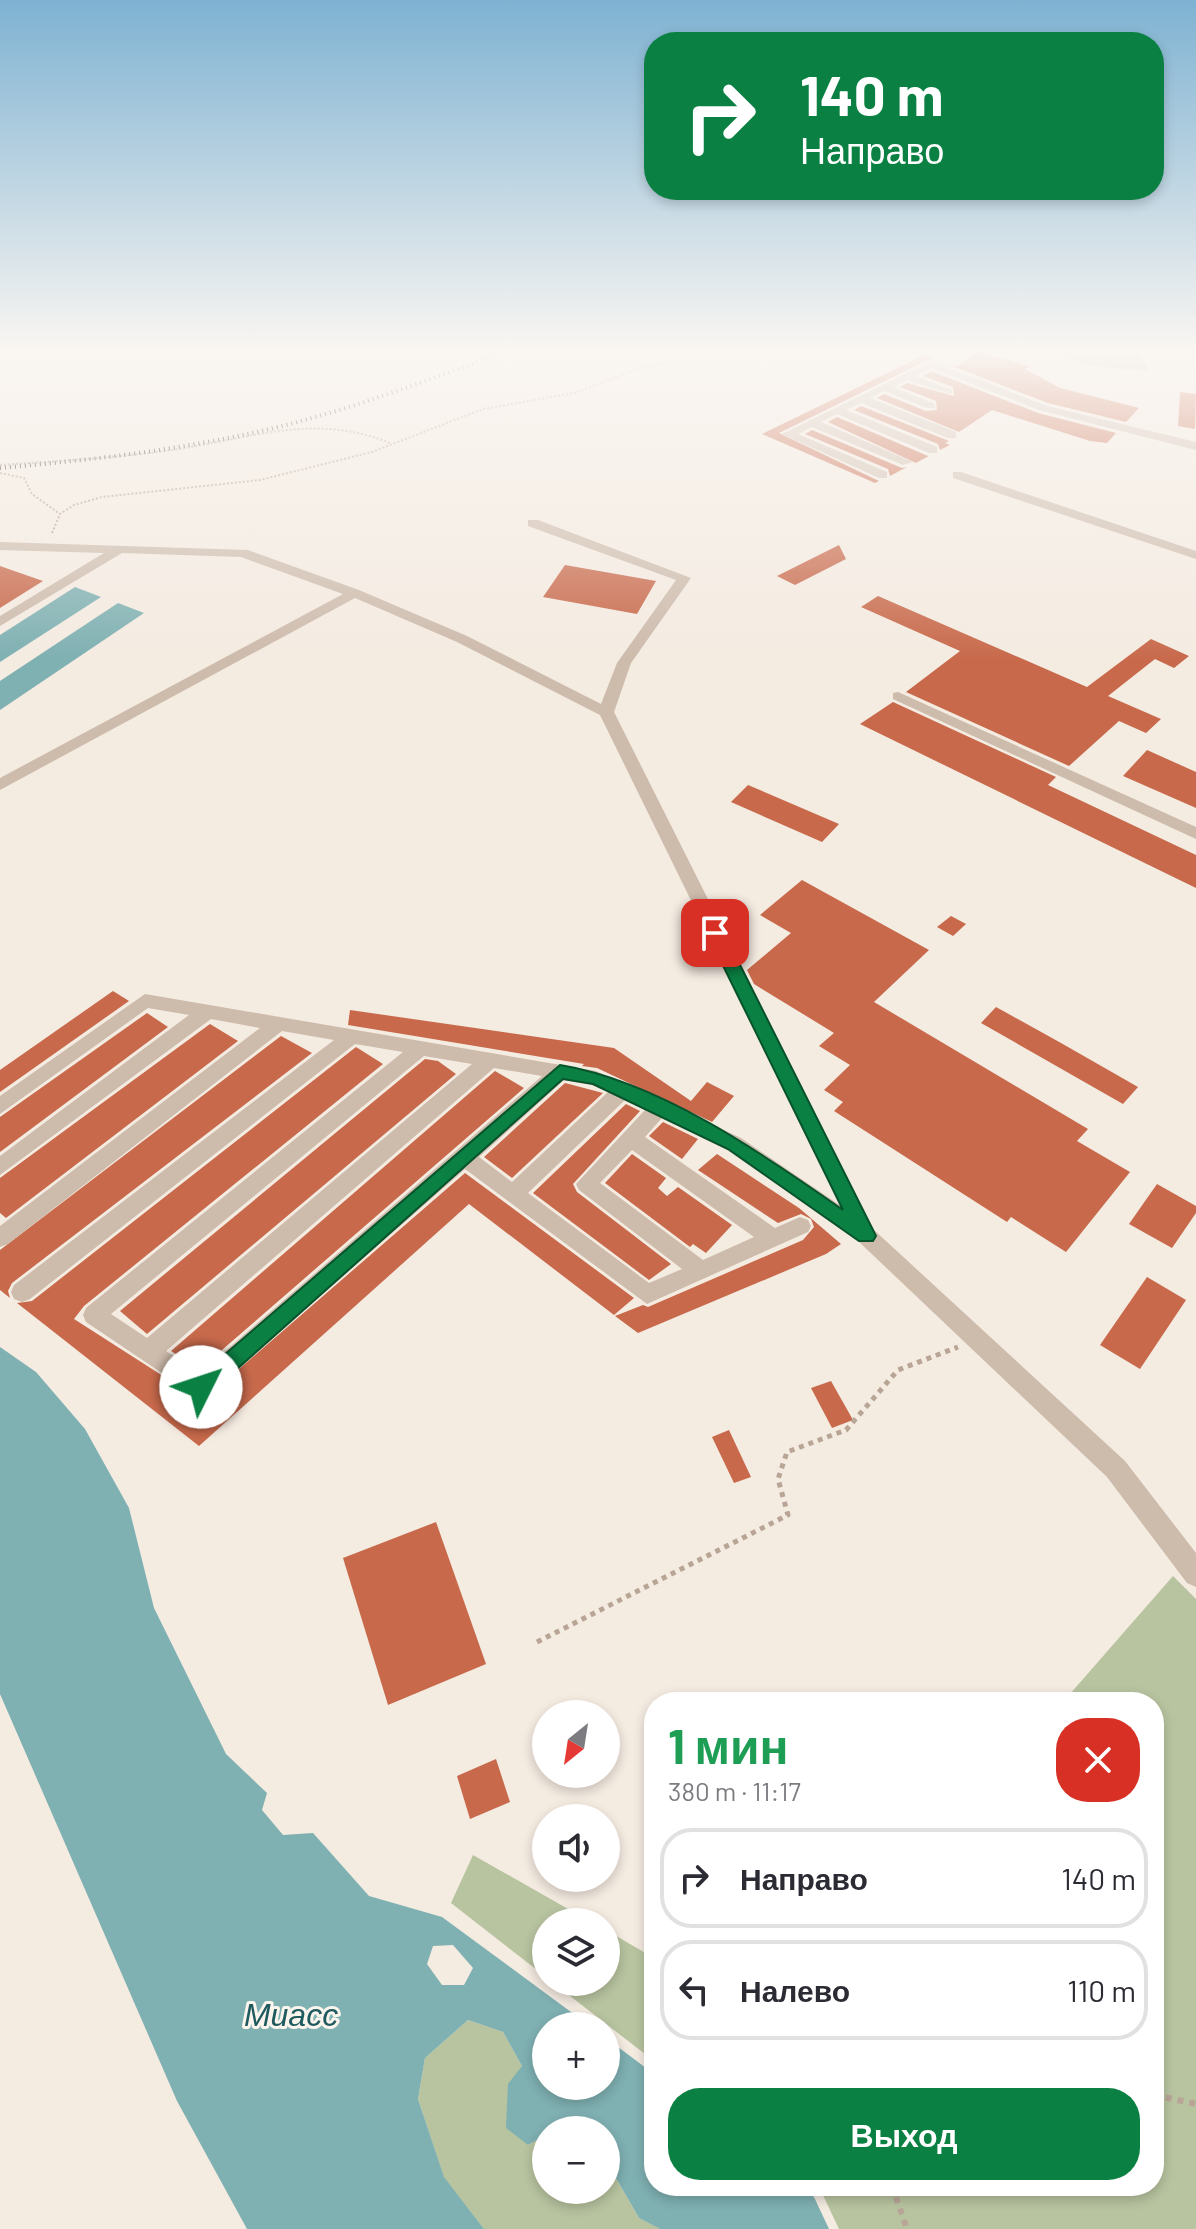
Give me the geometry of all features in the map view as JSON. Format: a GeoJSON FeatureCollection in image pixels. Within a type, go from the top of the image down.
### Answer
{"type":"FeatureCollection","features":[{"type":"Feature","properties":{"kind":"street"},"geometry":{"type":"LineString","coordinates":[[830,452],[883,475]]}},
{"type":"Feature","properties":{"kind":"street"},"geometry":{"type":"LineString","coordinates":[[883,452],[907,462]]}},
{"type":"Feature","properties":{"kind":"street"},"geometry":{"type":"LineString","coordinates":[[957,475],[1196,555]]}},
{"type":"Feature","properties":{"kind":"street"},"geometry":{"type":"LineString","coordinates":[[533,523],[684,578],[624,663],[606,712]]}},
{"type":"Feature","properties":{"kind":"street"},"geometry":{"type":"LineString","coordinates":[[0,546],[243,553],[354,593],[462,639],[606,712],[866,1236]]}},
{"type":"Feature","properties":{"kind":"street"},"geometry":{"type":"LineString","coordinates":[[0,622],[118,550]]}},
{"type":"Feature","properties":{"kind":"street"},"geometry":{"type":"LineString","coordinates":[[0,785],[354,593]]}},
{"type":"Feature","properties":{"kind":"street"},"geometry":{"type":"LineString","coordinates":[[898,696],[1196,834]]}},
{"type":"Feature","properties":{"kind":"street"},"geometry":{"type":"LineString","coordinates":[[0,1106],[145,1001],[596,1078],[734,1144],[866,1236],[1116,1469],[1196,1574]]}},
{"type":"Feature","properties":{"kind":"street"},"geometry":{"type":"LineString","coordinates":[[0,1167],[207,1012]]}},
{"type":"Feature","properties":{"kind":"street"},"geometry":{"type":"LineString","coordinates":[[3,1231],[278,1024]]}},
{"type":"Feature","properties":{"kind":"street"},"geometry":{"type":"LineString","coordinates":[[22,1292],[351,1037]]}},
{"type":"Feature","properties":{"kind":"street"},"geometry":{"type":"LineString","coordinates":[[421,1048],[94,1315],[201,1387],[560,1072]]}},
{"type":"Feature","properties":{"kind":"street"},"geometry":{"type":"LineString","coordinates":[[148,1352],[490,1060]]}},
{"type":"Feature","properties":{"kind":"street"},"geometry":{"type":"LineString","coordinates":[[513,1194],[622,1091]]}},
{"type":"Feature","properties":{"kind":"street"},"geometry":{"type":"LineString","coordinates":[[658,1110],[586,1184],[701,1271]]}},
{"type":"Feature","properties":{"kind":"street"},"geometry":{"type":"LineString","coordinates":[[631,1138],[774,1239]]}},
{"type":"Feature","properties":{"kind":"street"},"geometry":{"type":"LineString","coordinates":[[465,1157],[647,1294],[800,1226]]}},
{"type":"Feature","properties":{"kind":"path"},"geometry":{"type":"LineString","coordinates":[[0,465],[149,452]]}},
{"type":"Feature","properties":{"kind":"path"},"geometry":{"type":"LineString","coordinates":[[51,547],[60,514],[74,505],[102,497],[260,480],[372,452]]}},
{"type":"Feature","properties":{"kind":"path"},"geometry":{"type":"LineString","coordinates":[[0,473],[24,478],[32,494],[60,514]]}},
{"type":"Feature","properties":{"kind":"path"},"geometry":{"type":"LineString","coordinates":[[537,1642],[788,1515],[778,1479],[787,1452],[846,1430],[898,1370],[979,1340]]}},
{"type":"Feature","properties":{"kind":"path"},"geometry":{"type":"LineString","coordinates":[[1164,2097],[1196,2104]]}},
{"type":"Feature","properties":{"kind":"path"},"geometry":{"type":"LineString","coordinates":[[895,2196],[907,2229]]}},
{"type":"Feature","properties":{"kind":"green space"},"geometry":{"type":"Polygon","coordinates":[[[1173,1576],[1196,1599],[1196,2229],[839,2229],[823,2196],[1164,2196],[1164,1692],[1072,1692],[1173,1576]]]}},
{"type":"Feature","properties":{"kind":"green space"},"geometry":{"type":"Polygon","coordinates":[[[473,1855],[532,1888],[532,1892],[538,1892],[566,1908],[532,1908],[532,1966],[451,1903],[473,1855]]]}},
{"type":"Feature","properties":{"kind":"green space"},"geometry":{"type":"Polygon","coordinates":[[[620,1938],[644,1952],[644,2053],[620,2035],[620,2012],[591,2012],[570,1996],[620,1996],[620,1938]]]}},
{"type":"Feature","properties":{"kind":"green space"},"geometry":{"type":"Polygon","coordinates":[[[468,2020],[503,2032],[522,2066],[528,2145],[532,2143],[532,2204],[620,2204],[620,2185],[639,2218],[660,2229],[484,2229],[444,2178],[418,2099],[425,2058],[468,2020]]]}},
{"type":"Feature","properties":{"kind":"water"},"geometry":{"type":"Polygon","coordinates":[[[75,587],[101,597],[0,662],[0,635],[75,587]]]}},
{"type":"Feature","properties":{"kind":"water"},"geometry":{"type":"Polygon","coordinates":[[[118,603],[144,613],[0,710],[0,681],[118,603]]]}},
{"type":"Feature","properties":{"kind":"water","name":"Миасс"},"geometry":{"type":"Polygon","coordinates":[[[0,1347],[36,1372],[85,1429],[129,1508],[154,1608],[226,1754],[267,1793],[262,1810],[283,1835],[313,1833],[369,1896],[442,1917],[532,1983],[532,1996],[549,1996],[571,2012],[532,2012],[532,2100],[620,2100],[620,2048],[644,2066],[644,2196],[813,2196],[829,2229],[660,2229],[639,2218],[620,2185],[620,2116],[532,2116],[532,2143],[528,2145],[506,2128],[508,2084],[522,2066],[503,2032],[468,2020],[425,2058],[418,2099],[444,2177],[484,2229],[247,2229],[177,2101],[0,1694],[0,1347]],[[453,1945],[433,1946],[427,1964],[442,1985],[464,1985],[473,1968],[453,1945]]]}},
{"type":"Feature","properties":{"kind":"building"},"geometry":{"type":"Polygon","coordinates":[[[804,452],[819,452],[879,481],[875,483],[804,452]]]}},
{"type":"Feature","properties":{"kind":"building"},"geometry":{"type":"Polygon","coordinates":[[[848,452],[864,452],[902,468],[907,467],[890,476],[888,469],[848,452]]]}},
{"type":"Feature","properties":{"kind":"building"},"geometry":{"type":"Polygon","coordinates":[[[892,452],[920,452],[929,456],[916,463],[892,452]]]}},
{"type":"Feature","properties":{"kind":"building"},"geometry":{"type":"Polygon","coordinates":[[[839,545],[846,559],[795,585],[777,576],[839,545]]]}},
{"type":"Feature","properties":{"kind":"building"},"geometry":{"type":"Polygon","coordinates":[[[565,565],[656,581],[637,614],[543,597],[565,565]]]}},
{"type":"Feature","properties":{"kind":"building"},"geometry":{"type":"Polygon","coordinates":[[[0,566],[43,581],[0,608],[0,566]]]}},
{"type":"Feature","properties":{"kind":"building"},"geometry":{"type":"Polygon","coordinates":[[[878,596],[1087,687],[1151,639],[1189,656],[1174,668],[1155,659],[1108,696],[1161,719],[1146,733],[1119,721],[1069,766],[906,692],[960,651],[861,607],[878,596]]]}},
{"type":"Feature","properties":{"kind":"building"},"geometry":{"type":"Polygon","coordinates":[[[893,702],[1056,777],[1048,785],[1196,855],[1196,888],[860,724],[893,702]]]}},
{"type":"Feature","properties":{"kind":"building"},"geometry":{"type":"Polygon","coordinates":[[[1147,750],[1196,772],[1196,808],[1123,776],[1147,750]]]}},
{"type":"Feature","properties":{"kind":"building"},"geometry":{"type":"Polygon","coordinates":[[[748,785],[839,824],[822,842],[731,802],[748,785]]]}},
{"type":"Feature","properties":{"kind":"building"},"geometry":{"type":"Polygon","coordinates":[[[802,880],[929,950],[874,1002],[1088,1129],[1077,1141],[1130,1172],[1066,1252],[1011,1217],[1007,1222],[834,1111],[843,1102],[824,1090],[850,1065],[819,1046],[834,1033],[754,984],[747,970],[791,933],[760,915],[802,880]]]}},
{"type":"Feature","properties":{"kind":"building"},"geometry":{"type":"Polygon","coordinates":[[[951,916],[966,924],[953,936],[937,927],[951,916]]]}},
{"type":"Feature","properties":{"kind":"building"},"geometry":{"type":"Polygon","coordinates":[[[113,991],[129,1001],[0,1092],[0,1070],[113,991]]]}},
{"type":"Feature","properties":{"kind":"building"},"geometry":{"type":"Polygon","coordinates":[[[996,1007],[1138,1087],[1123,1104],[981,1023],[996,1007]]]}},
{"type":"Feature","properties":{"kind":"building"},"geometry":{"type":"Polygon","coordinates":[[[350,1010],[614,1048],[691,1101],[707,1082],[734,1096],[712,1122],[597,1068],[348,1025],[350,1010]]]}},
{"type":"Feature","properties":{"kind":"building"},"geometry":{"type":"Polygon","coordinates":[[[147,1013],[168,1027],[0,1152],[0,1117],[147,1013]]]}},
{"type":"Feature","properties":{"kind":"building"},"geometry":{"type":"Polygon","coordinates":[[[210,1024],[238,1041],[6,1218],[0,1213],[0,1178],[210,1024]]]}},
{"type":"Feature","properties":{"kind":"building"},"geometry":{"type":"Polygon","coordinates":[[[281,1036],[312,1053],[12,1283],[8,1291],[10,1298],[0,1290],[0,1250],[281,1036]]]}},
{"type":"Feature","properties":{"kind":"building"},"geometry":{"type":"Polygon","coordinates":[[[356,1047],[383,1064],[84,1306],[74,1319],[202,1401],[465,1173],[634,1298],[614,1315],[469,1204],[199,1446],[17,1303],[32,1301],[356,1047]]]}},
{"type":"Feature","properties":{"kind":"building"},"geometry":{"type":"Polygon","coordinates":[[[425,1059],[438,1061],[456,1074],[147,1334],[120,1311],[425,1059]]]}},
{"type":"Feature","properties":{"kind":"building"},"geometry":{"type":"Polygon","coordinates":[[[495,1071],[524,1088],[200,1369],[171,1351],[495,1071]]]}},
{"type":"Feature","properties":{"kind":"building"},"geometry":{"type":"Polygon","coordinates":[[[565,1083],[603,1093],[512,1178],[484,1157],[565,1083]]]}},
{"type":"Feature","properties":{"kind":"building"},"geometry":{"type":"Polygon","coordinates":[[[626,1104],[640,1111],[573,1184],[577,1192],[671,1264],[649,1280],[533,1193],[626,1104]]]}},
{"type":"Feature","properties":{"kind":"building"},"geometry":{"type":"Polygon","coordinates":[[[663,1122],[698,1139],[682,1159],[649,1136],[663,1122]]]}},
{"type":"Feature","properties":{"kind":"building"},"geometry":{"type":"Polygon","coordinates":[[[632,1154],[666,1178],[658,1188],[667,1196],[678,1187],[732,1225],[706,1253],[693,1244],[690,1247],[605,1183],[632,1154]]]}},
{"type":"Feature","properties":{"kind":"building"},"geometry":{"type":"Polygon","coordinates":[[[717,1154],[799,1208],[841,1244],[826,1254],[638,1333],[615,1316],[643,1305],[648,1307],[803,1240],[814,1227],[811,1219],[801,1214],[778,1223],[698,1170],[717,1154]]]}},
{"type":"Feature","properties":{"kind":"building"},"geometry":{"type":"Polygon","coordinates":[[[1157,1184],[1196,1206],[1196,1213],[1172,1248],[1129,1224],[1157,1184]]]}},
{"type":"Feature","properties":{"kind":"building"},"geometry":{"type":"Polygon","coordinates":[[[1147,1277],[1186,1300],[1140,1369],[1100,1345],[1147,1277]]]}},
{"type":"Feature","properties":{"kind":"building"},"geometry":{"type":"Polygon","coordinates":[[[831,1381],[853,1420],[832,1428],[811,1388],[831,1381]]]}},
{"type":"Feature","properties":{"kind":"building"},"geometry":{"type":"Polygon","coordinates":[[[729,1430],[751,1477],[734,1483],[712,1437],[729,1430]]]}},
{"type":"Feature","properties":{"kind":"building"},"geometry":{"type":"Polygon","coordinates":[[[436,1522],[486,1664],[388,1705],[343,1558],[436,1522]]]}},
{"type":"Feature","properties":{"kind":"building"},"geometry":{"type":"Polygon","coordinates":[[[496,1759],[510,1802],[470,1819],[457,1776],[496,1759]]]}},
{"type":"Feature","properties":{"kind":"railway"},"geometry":{"type":"LineString","coordinates":[[0,468],[146,452]]}},
{"type":"Feature","properties":{"kind":"route"},"geometry":{"type":"LineString","coordinates":[[201,1387],[560,1072],[596,1078],[734,1144],[866,1236],[715,933]]}}]}
